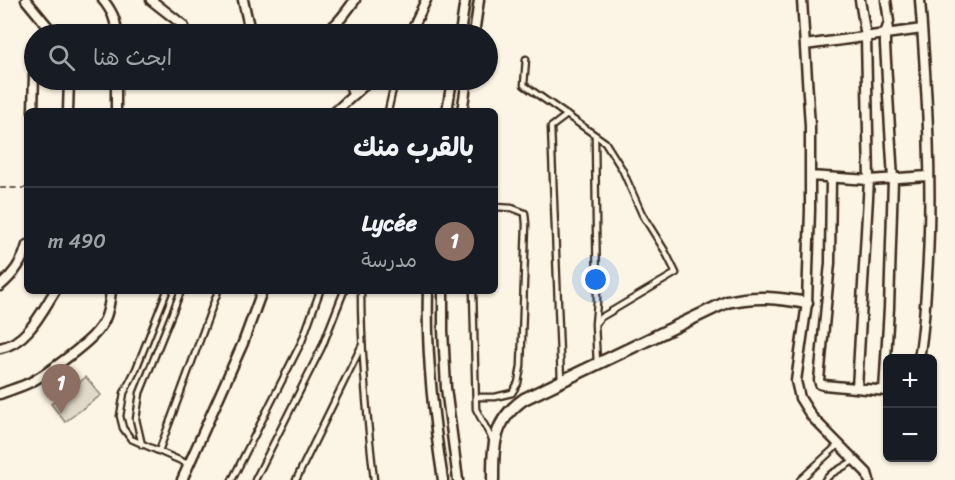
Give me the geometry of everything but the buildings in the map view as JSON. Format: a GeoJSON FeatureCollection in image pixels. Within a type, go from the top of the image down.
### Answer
{"type":"FeatureCollection","features":[{"type":"Feature","properties":{"kind":"street"},"geometry":{"type":"LineString","coordinates":[[26,0],[46,24]]}},
{"type":"Feature","properties":{"kind":"street"},"geometry":{"type":"LineString","coordinates":[[103,0],[110,9],[116,24]]}},
{"type":"Feature","properties":{"kind":"street"},"geometry":{"type":"LineString","coordinates":[[151,0],[182,24]]}},
{"type":"Feature","properties":{"kind":"street"},"geometry":{"type":"LineString","coordinates":[[243,0],[248,24]]}},
{"type":"Feature","properties":{"kind":"street"},"geometry":{"type":"LineString","coordinates":[[337,24],[355,0]]}},
{"type":"Feature","properties":{"kind":"street"},"geometry":{"type":"LineString","coordinates":[[415,24],[426,0]]}},
{"type":"Feature","properties":{"kind":"street"},"geometry":{"type":"LineString","coordinates":[[461,24],[465,0]]}},
{"type":"Feature","properties":{"kind":"street"},"geometry":{"type":"LineString","coordinates":[[475,24],[479,0]]}},
{"type":"Feature","properties":{"kind":"street"},"geometry":{"type":"LineString","coordinates":[[802,0],[810,126],[810,210],[807,303],[796,381],[800,398],[812,417],[867,473],[869,480]]}},
{"type":"Feature","properties":{"kind":"street"},"geometry":{"type":"LineString","coordinates":[[857,388],[870,180],[866,37],[860,0]]}},
{"type":"Feature","properties":{"kind":"street"},"geometry":{"type":"LineString","coordinates":[[886,0],[889,22],[885,34],[885,51],[893,179],[887,354]]}},
{"type":"Feature","properties":{"kind":"street"},"geometry":{"type":"LineString","coordinates":[[920,0],[929,239],[923,336],[920,354]]}},
{"type":"Feature","properties":{"kind":"street"},"geometry":{"type":"LineString","coordinates":[[805,45],[922,29]]}},
{"type":"Feature","properties":{"kind":"street"},"geometry":{"type":"LineString","coordinates":[[33,108],[34,90]]}},
{"type":"Feature","properties":{"kind":"street"},"geometry":{"type":"LineString","coordinates":[[68,108],[69,90]]}},
{"type":"Feature","properties":{"kind":"street"},"geometry":{"type":"LineString","coordinates":[[116,90],[116,108]]}},
{"type":"Feature","properties":{"kind":"street"},"geometry":{"type":"LineString","coordinates":[[352,90],[353,95]]}},
{"type":"Feature","properties":{"kind":"street"},"geometry":{"type":"LineString","coordinates":[[339,108],[359,90]]}},
{"type":"Feature","properties":{"kind":"street"},"geometry":{"type":"LineString","coordinates":[[447,108],[450,90]]}},
{"type":"Feature","properties":{"kind":"street"},"geometry":{"type":"LineString","coordinates":[[462,108],[465,90]]}},
{"type":"Feature","properties":{"kind":"street"},"geometry":{"type":"LineString","coordinates":[[810,176],[870,180],[928,176]]}},
{"type":"Feature","properties":{"kind":"street"},"geometry":{"type":"LineString","coordinates":[[831,178],[830,263],[819,380],[820,384],[883,391]]}},
{"type":"Feature","properties":{"kind":"street"},"geometry":{"type":"LineString","coordinates":[[0,286],[16,269],[24,256]]}},
{"type":"Feature","properties":{"kind":"street"},"geometry":{"type":"LineString","coordinates":[[0,348],[13,345],[21,339],[53,294]]}},
{"type":"Feature","properties":{"kind":"street"},"geometry":{"type":"LineString","coordinates":[[0,394],[45,374],[91,338],[106,317],[111,294]]}},
{"type":"Feature","properties":{"kind":"street"},"geometry":{"type":"LineString","coordinates":[[182,480],[243,343],[261,294]]}},
{"type":"Feature","properties":{"kind":"street"},"geometry":{"type":"LineString","coordinates":[[428,294],[428,345],[432,399],[443,480]]}},
{"type":"Feature","properties":{"kind":"street"},"geometry":{"type":"LineString","coordinates":[[443,294],[446,388],[458,480]]}},
{"type":"Feature","properties":{"kind":"street"},"geometry":{"type":"LineString","coordinates":[[493,480],[494,444],[500,426],[516,404],[524,399],[727,302],[764,297],[807,303]]}},
{"type":"Feature","properties":{"kind":"lane"},"geometry":{"type":"LineString","coordinates":[[526,60],[524,85],[605,142],[622,169],[642,214],[676,273],[600,318],[595,324]]}},
{"type":"Feature","properties":{"kind":"lane"},"geometry":{"type":"LineString","coordinates":[[388,108],[393,90]]}},
{"type":"Feature","properties":{"kind":"lane"},"geometry":{"type":"LineString","coordinates":[[561,381],[551,127],[567,115]]}},
{"type":"Feature","properties":{"kind":"lane"},"geometry":{"type":"LineString","coordinates":[[595,136],[597,363]]}},
{"type":"Feature","properties":{"kind":"lane"},"geometry":{"type":"LineString","coordinates":[[476,397],[495,397],[512,393],[518,383],[521,366],[525,213],[512,208],[498,207]]}},
{"type":"Feature","properties":{"kind":"lane"},"geometry":{"type":"LineString","coordinates":[[166,294],[124,393],[120,416],[123,428],[131,439],[188,464]]}},
{"type":"Feature","properties":{"kind":"lane"},"geometry":{"type":"LineString","coordinates":[[142,445],[136,419],[140,393],[179,294]]}},
{"type":"Feature","properties":{"kind":"lane"},"geometry":{"type":"LineString","coordinates":[[159,451],[217,294]]}},
{"type":"Feature","properties":{"kind":"lane"},"geometry":{"type":"LineString","coordinates":[[232,480],[302,341],[319,294]]}},
{"type":"Feature","properties":{"kind":"lane"},"geometry":{"type":"LineString","coordinates":[[255,480],[321,347],[344,294]]}},
{"type":"Feature","properties":{"kind":"lane"},"geometry":{"type":"LineString","coordinates":[[362,294],[361,319],[374,480]]}},
{"type":"Feature","properties":{"kind":"lane"},"geometry":{"type":"LineString","coordinates":[[473,294],[476,409],[494,444]]}},
{"type":"Feature","properties":{"kind":"lane"},"geometry":{"type":"LineString","coordinates":[[297,480],[363,342]]}},
{"type":"Feature","properties":{"kind":"lane"},"geometry":{"type":"LineString","coordinates":[[800,480],[839,444]]}},
{"type":"Feature","properties":{"kind":"lane"},"geometry":{"type":"LineString","coordinates":[[825,480],[855,460]]}},
{"type":"Feature","properties":{"kind":"path"},"geometry":{"type":"LineString","coordinates":[[0,188],[24,188]]}},
{"type":"Feature","properties":{"kind":"shaded area"},"geometry":{"type":"Polygon","coordinates":[[[86,377],[101,395],[65,422],[51,404],[86,377]]]}},
{"type":"Feature","properties":{"kind":"place","name":"Lycée"},"geometry":{"type":"Point","coordinates":[61,414]}}]}
